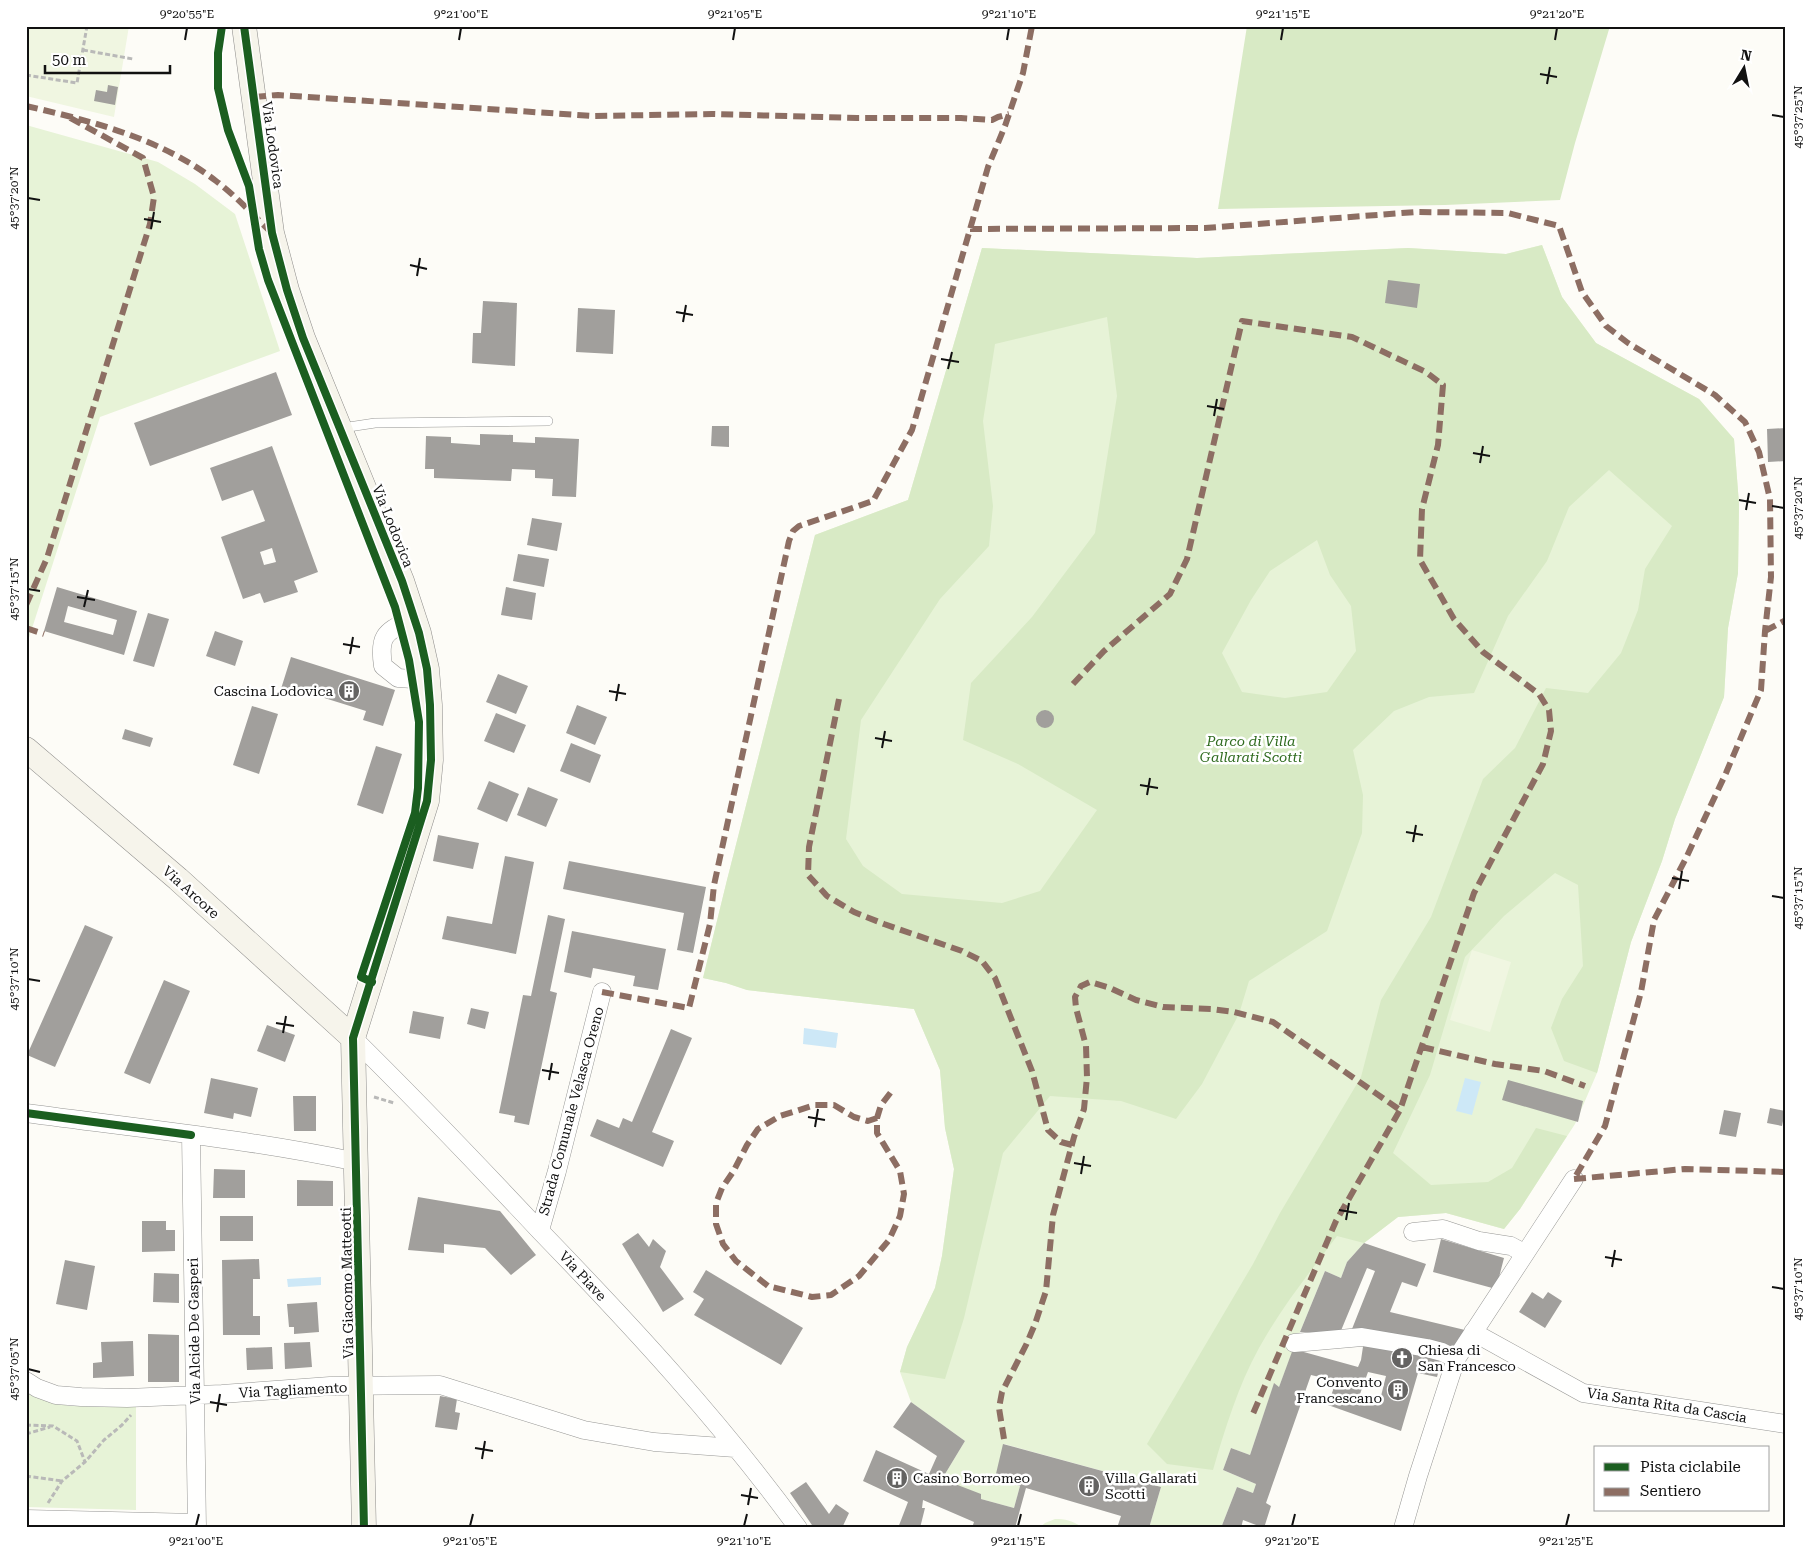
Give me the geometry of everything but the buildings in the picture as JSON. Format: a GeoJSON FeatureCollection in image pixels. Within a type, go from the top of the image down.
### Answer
{"type":"FeatureCollection","features":[{"type":"Feature","properties":{"kind":"street","name":"Via Lodovica"},"geometry":{"type":"LineString","coordinates":[[244,26],[272,233],[287,290],[303,338],[402,581],[414,617],[427,669],[431,736],[427,801],[353,1038]]}},
{"type":"Feature","properties":{"kind":"street"},"geometry":{"type":"LineString","coordinates":[[414,617],[386,632],[380,648],[383,666],[398,678],[428,680]]}},
{"type":"Feature","properties":{"kind":"street","name":"Via Arcore"},"geometry":{"type":"LineString","coordinates":[[26,749],[178,879],[353,1038]]}},
{"type":"Feature","properties":{"kind":"street","name":"Strada Comunale Velasca Oreno"},"geometry":{"type":"LineString","coordinates":[[540,1230],[557,1171],[602,992]]}},
{"type":"Feature","properties":{"kind":"street","name":"Via Giacomo Matteotti"},"geometry":{"type":"LineString","coordinates":[[353,1038],[364,1528]]}},
{"type":"Feature","properties":{"kind":"street","name":"Via Piave"},"geometry":{"type":"LineString","coordinates":[[353,1038],[403,1087],[540,1230],[670,1371],[770,1489],[798,1528]]}},
{"type":"Feature","properties":{"kind":"street"},"geometry":{"type":"LineString","coordinates":[[26,1114],[192,1135],[357,1162]]}},
{"type":"Feature","properties":{"kind":"street","name":"Via Alcide De Gasperi"},"geometry":{"type":"LineString","coordinates":[[192,1135],[197,1525]]}},
{"type":"Feature","properties":{"kind":"street"},"geometry":{"type":"LineString","coordinates":[[1403,1528],[1456,1359],[1574,1179]]}},
{"type":"Feature","properties":{"kind":"street"},"geometry":{"type":"LineString","coordinates":[[1413,1232],[1443,1229],[1479,1241],[1511,1246],[1524,1253]]}},
{"type":"Feature","properties":{"kind":"street","name":"Via Santa Rita da Cascia"},"geometry":{"type":"LineString","coordinates":[[1472,1332],[1583,1393],[1786,1424]]}},
{"type":"Feature","properties":{"kind":"street"},"geometry":{"type":"LineString","coordinates":[[1294,1343],[1362,1337],[1426,1348],[1442,1352],[1456,1359]]}},
{"type":"Feature","properties":{"kind":"street","name":"Via Tagliamento"},"geometry":{"type":"LineString","coordinates":[[26,1381],[37,1388],[56,1394],[81,1397],[146,1398],[330,1386],[440,1385],[584,1430],[654,1442],[735,1448]]}},
{"type":"Feature","properties":{"kind":"street"},"geometry":{"type":"LineString","coordinates":[[32,1519],[197,1525]]}},
{"type":"Feature","properties":{"kind":"lane"},"geometry":{"type":"LineString","coordinates":[[339,428],[375,423],[548,421]]}},
{"type":"Feature","properties":{"kind":"path"},"geometry":{"type":"LineString","coordinates":[[26,75],[77,84],[86,26]]}},
{"type":"Feature","properties":{"kind":"path"},"geometry":{"type":"LineString","coordinates":[[83,50],[133,59]]}},
{"type":"Feature","properties":{"kind":"path"},"geometry":{"type":"LineString","coordinates":[[368,1096],[396,1104]]}},
{"type":"Feature","properties":{"kind":"path"},"geometry":{"type":"LineString","coordinates":[[32,1519],[62,1481],[85,1462],[146,1398]]}},
{"type":"Feature","properties":{"kind":"path"},"geometry":{"type":"LineString","coordinates":[[26,1424],[53,1426],[77,1440],[85,1462]]}},
{"type":"Feature","properties":{"kind":"path"},"geometry":{"type":"LineString","coordinates":[[26,1434],[53,1426]]}},
{"type":"Feature","properties":{"kind":"path"},"geometry":{"type":"LineString","coordinates":[[26,1476],[62,1481]]}},
{"type":"Feature","properties":{"kind":"green space"},"geometry":{"type":"Polygon","coordinates":[[[26,26],[129,26],[114,117],[26,96],[26,26]]]}},
{"type":"Feature","properties":{"kind":"green space"},"geometry":{"type":"Polygon","coordinates":[[[1247,26],[1610,26],[1560,200],[1445,205],[1218,209],[1247,26]]]}},
{"type":"Feature","properties":{"kind":"green space"},"geometry":{"type":"Polygon","coordinates":[[[26,125],[158,162],[195,184],[235,214],[280,351],[100,417],[26,647],[26,125]]]}},
{"type":"Feature","properties":{"kind":"green space","name":"Parco di Villa Gallarati Scotti"},"geometry":{"type":"Polygon","coordinates":[[[1542,245],[1562,297],[1596,343],[1699,399],[1734,439],[1739,504],[1738,573],[1728,628],[1724,697],[1675,819],[1662,861],[1631,942],[1597,1073],[1575,1124],[1520,1209],[1504,1229],[1446,1213],[1398,1217],[1364,1243],[1347,1262],[1341,1278],[1325,1271],[1279,1387],[1274,1384],[1250,1455],[1231,1448],[1223,1470],[1256,1484],[1253,1493],[1237,1487],[1221,1528],[1149,1528],[1161,1487],[1004,1444],[1020,1486],[1014,1508],[981,1499],[942,1479],[965,1441],[911,1402],[900,1372],[907,1347],[935,1288],[942,1256],[954,1169],[945,1128],[940,1070],[914,1009],[747,990],[703,978],[815,535],[908,500],[982,248],[1197,258],[1408,248],[1506,254],[1542,245]]]}},
{"type":"Feature","properties":{"kind":"green space","name":"Parco di Villa Gallarati Scotti"},"geometry":{"type":"Polygon","coordinates":[[[1542,245],[1562,297],[1596,343],[1699,399],[1734,439],[1739,504],[1738,573],[1728,628],[1724,697],[1675,819],[1662,861],[1631,942],[1597,1073],[1564,1061],[1551,1028],[1562,999],[1583,966],[1578,885],[1555,873],[1504,916],[1465,957],[1430,1075],[1393,1153],[1431,1185],[1488,1182],[1512,1168],[1536,1128],[1567,1136],[1520,1209],[1504,1229],[1446,1213],[1398,1217],[1364,1243],[1337,1236],[1286,1304],[1251,1362],[1227,1423],[1213,1470],[1167,1464],[1147,1444],[1361,1077],[1381,1000],[1431,917],[1483,779],[1515,748],[1546,688],[1588,693],[1621,653],[1638,610],[1645,569],[1672,526],[1609,470],[1569,507],[1547,561],[1508,616],[1474,693],[1429,697],[1394,711],[1353,750],[1363,795],[1362,833],[1327,931],[1249,981],[1239,1014],[1202,1084],[1176,1119],[1121,1101],[1050,1096],[1003,1153],[964,1318],[945,1379],[900,1372],[907,1347],[935,1288],[942,1256],[954,1169],[945,1128],[940,1070],[914,1009],[747,990],[703,978],[815,535],[908,500],[982,248],[1197,258],[1408,248],[1506,254],[1542,245]],[[1107,317],[995,344],[983,421],[993,506],[989,546],[940,599],[861,720],[846,839],[863,866],[902,894],[1002,903],[1040,891],[1097,810],[1018,764],[963,740],[971,683],[1032,617],[1095,533],[1117,396],[1107,317]],[[1317,540],[1270,571],[1251,600],[1222,653],[1242,692],[1285,698],[1327,692],[1356,651],[1351,606],[1330,575],[1317,540]]]}},
{"type":"Feature","properties":{"kind":"green space"},"geometry":{"type":"Polygon","coordinates":[[[1472,950],[1511,962],[1490,1032],[1450,1020],[1472,950]]]}},
{"type":"Feature","properties":{"kind":"green space"},"geometry":{"type":"Polygon","coordinates":[[[26,1390],[44,1400],[69,1406],[136,1407],[136,1510],[26,1507],[26,1390]]]}},
{"type":"Feature","properties":{"kind":"green space"},"geometry":{"type":"Polygon","coordinates":[[[1055,1519],[1070,1521],[1083,1528],[1039,1528],[1055,1519]]]}},
{"type":"Feature","properties":{"kind":"water"},"geometry":{"type":"Polygon","coordinates":[[[804,1028],[838,1033],[836,1048],[803,1044],[804,1028]]]}},
{"type":"Feature","properties":{"kind":"water"},"geometry":{"type":"Polygon","coordinates":[[[1465,1078],[1481,1082],[1472,1115],[1456,1111],[1465,1078]]]}},
{"type":"Feature","properties":{"kind":"water"},"geometry":{"type":"Polygon","coordinates":[[[321,1277],[321,1285],[288,1287],[287,1279],[321,1277]]]}},
{"type":"Feature","properties":{"kind":"marked path"},"geometry":{"type":"LineString","coordinates":[[602,992],[689,1008],[710,924],[714,885],[789,541],[793,531],[799,526],[873,501],[912,430],[988,167],[1005,126],[1023,73],[1032,26]]}},
{"type":"Feature","properties":{"kind":"marked path"},"geometry":{"type":"LineString","coordinates":[[254,97],[278,95],[593,116],[712,114],[992,120],[1009,114]]}},
{"type":"Feature","properties":{"kind":"marked path"},"geometry":{"type":"LineString","coordinates":[[26,106],[126,133],[173,154],[195,166],[216,181],[272,233]]}},
{"type":"Feature","properties":{"kind":"marked path"},"geometry":{"type":"LineString","coordinates":[[26,605],[47,558],[150,224],[154,197],[143,158],[65,115]]}},
{"type":"Feature","properties":{"kind":"marked path"},"geometry":{"type":"LineString","coordinates":[[970,229],[1205,228],[1416,212],[1508,213],[1559,226],[1582,292],[1606,326],[1628,343],[1715,395],[1745,422],[1759,452],[1770,499],[1771,577],[1761,690],[1726,773],[1654,920],[1641,992],[1605,1126],[1574,1179]]}},
{"type":"Feature","properties":{"kind":"marked path"},"geometry":{"type":"LineString","coordinates":[[1073,684],[1104,651],[1170,594],[1187,559],[1242,321],[1352,337],[1426,372],[1443,385],[1438,445],[1422,509],[1420,560],[1454,619],[1483,652],[1539,694],[1549,710],[1551,731],[1543,764],[1474,893],[1400,1110],[1336,1221],[1252,1416]]}},
{"type":"Feature","properties":{"kind":"marked path"},"geometry":{"type":"LineString","coordinates":[[1765,631],[1786,620]]}},
{"type":"Feature","properties":{"kind":"marked path"},"geometry":{"type":"LineString","coordinates":[[26,628],[44,634]]}},
{"type":"Feature","properties":{"kind":"marked path"},"geometry":{"type":"LineString","coordinates":[[839,699],[809,847],[808,875],[827,896],[854,912],[962,951],[982,961],[995,978],[1032,1071],[1048,1130],[1061,1142],[1072,1145]]}},
{"type":"Feature","properties":{"kind":"marked path"},"geometry":{"type":"LineString","coordinates":[[1004,1439],[999,1408],[1002,1392],[1026,1345],[1046,1291],[1053,1215],[1074,1137],[1084,1109],[1087,1077],[1086,1046],[1075,997],[1081,986],[1090,982],[1110,988],[1136,1000],[1163,1007],[1234,1012],[1273,1022],[1400,1110]]}},
{"type":"Feature","properties":{"kind":"marked path"},"geometry":{"type":"LineString","coordinates":[[1422,1047],[1495,1064],[1544,1071],[1585,1086]]}},
{"type":"Feature","properties":{"kind":"marked path"},"geometry":{"type":"LineString","coordinates":[[877,1118],[868,1121],[854,1117],[834,1105],[815,1105],[780,1116],[758,1129],[722,1188],[716,1203],[716,1224],[723,1244],[736,1261],[768,1286],[812,1297],[831,1295],[859,1276],[889,1240],[900,1216],[904,1194],[900,1171],[877,1133],[877,1118],[881,1105],[891,1092]]}},
{"type":"Feature","properties":{"kind":"marked path"},"geometry":{"type":"LineString","coordinates":[[1574,1179],[1685,1169],[1786,1172]]}},
{"type":"Feature","properties":{"kind":"cycle path"},"geometry":{"type":"LineString","coordinates":[[222,26],[218,53],[218,88],[228,130],[249,186],[259,249],[268,280],[395,607],[409,660],[419,722],[418,788],[415,813],[361,977],[372,982]]}},
{"type":"Feature","properties":{"kind":"cycle path"},"geometry":{"type":"LineString","coordinates":[[244,26],[272,233],[287,290],[303,338],[402,581],[419,633],[427,669],[430,705],[431,760],[427,801],[353,1038],[364,1528]]}},
{"type":"Feature","properties":{"kind":"cycle path"},"geometry":{"type":"LineString","coordinates":[[26,1113],[191,1135]]}},
{"type":"Feature","properties":{"kind":"place","name":"Cascina Lodovica"},"geometry":{"type":"Point","coordinates":[349,691]}},
{"type":"Feature","properties":{"kind":"place","name":"Chiesa di San Francesco"},"geometry":{"type":"Point","coordinates":[1402,1358]}},
{"type":"Feature","properties":{"kind":"place","name":"Convento Francescano"},"geometry":{"type":"Point","coordinates":[1398,1390]}},
{"type":"Feature","properties":{"kind":"place","name":"Casino Borromeo"},"geometry":{"type":"Point","coordinates":[897,1478]}},
{"type":"Feature","properties":{"kind":"place","name":"Villa Gallarati Scotti"},"geometry":{"type":"Point","coordinates":[1089,1486]}}]}
